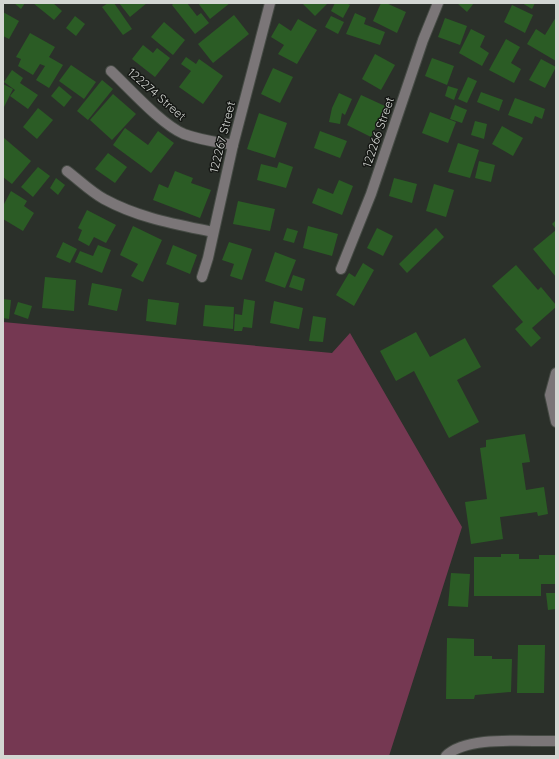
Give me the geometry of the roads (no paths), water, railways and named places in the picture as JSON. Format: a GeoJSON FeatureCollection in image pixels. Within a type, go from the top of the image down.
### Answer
{"type":"FeatureCollection","features":[{"type":"Feature","properties":{"kind":"street","name":"122267 Street"},"geometry":{"type":"LineString","coordinates":[[202,277],[233,145],[270,3]]}},
{"type":"Feature","properties":{"kind":"street","name":"122266 Street"},"geometry":{"type":"LineString","coordinates":[[341,269],[371,194],[423,40],[438,3]]}},
{"type":"Feature","properties":{"kind":"street","name":"122274 Street"},"geometry":{"type":"LineString","coordinates":[[111,71],[176,130],[195,137],[233,145]]}},
{"type":"Feature","properties":{"kind":"street"},"geometry":{"type":"LineString","coordinates":[[67,171],[102,198],[125,209],[153,220],[213,232]]}},
{"type":"Feature","properties":{"kind":"street"},"geometry":{"type":"LineString","coordinates":[[556,373],[550,395],[556,422]]}},
{"type":"Feature","properties":{"kind":"street"},"geometry":{"type":"LineString","coordinates":[[446,756],[458,747],[474,742],[556,742]]}}]}
